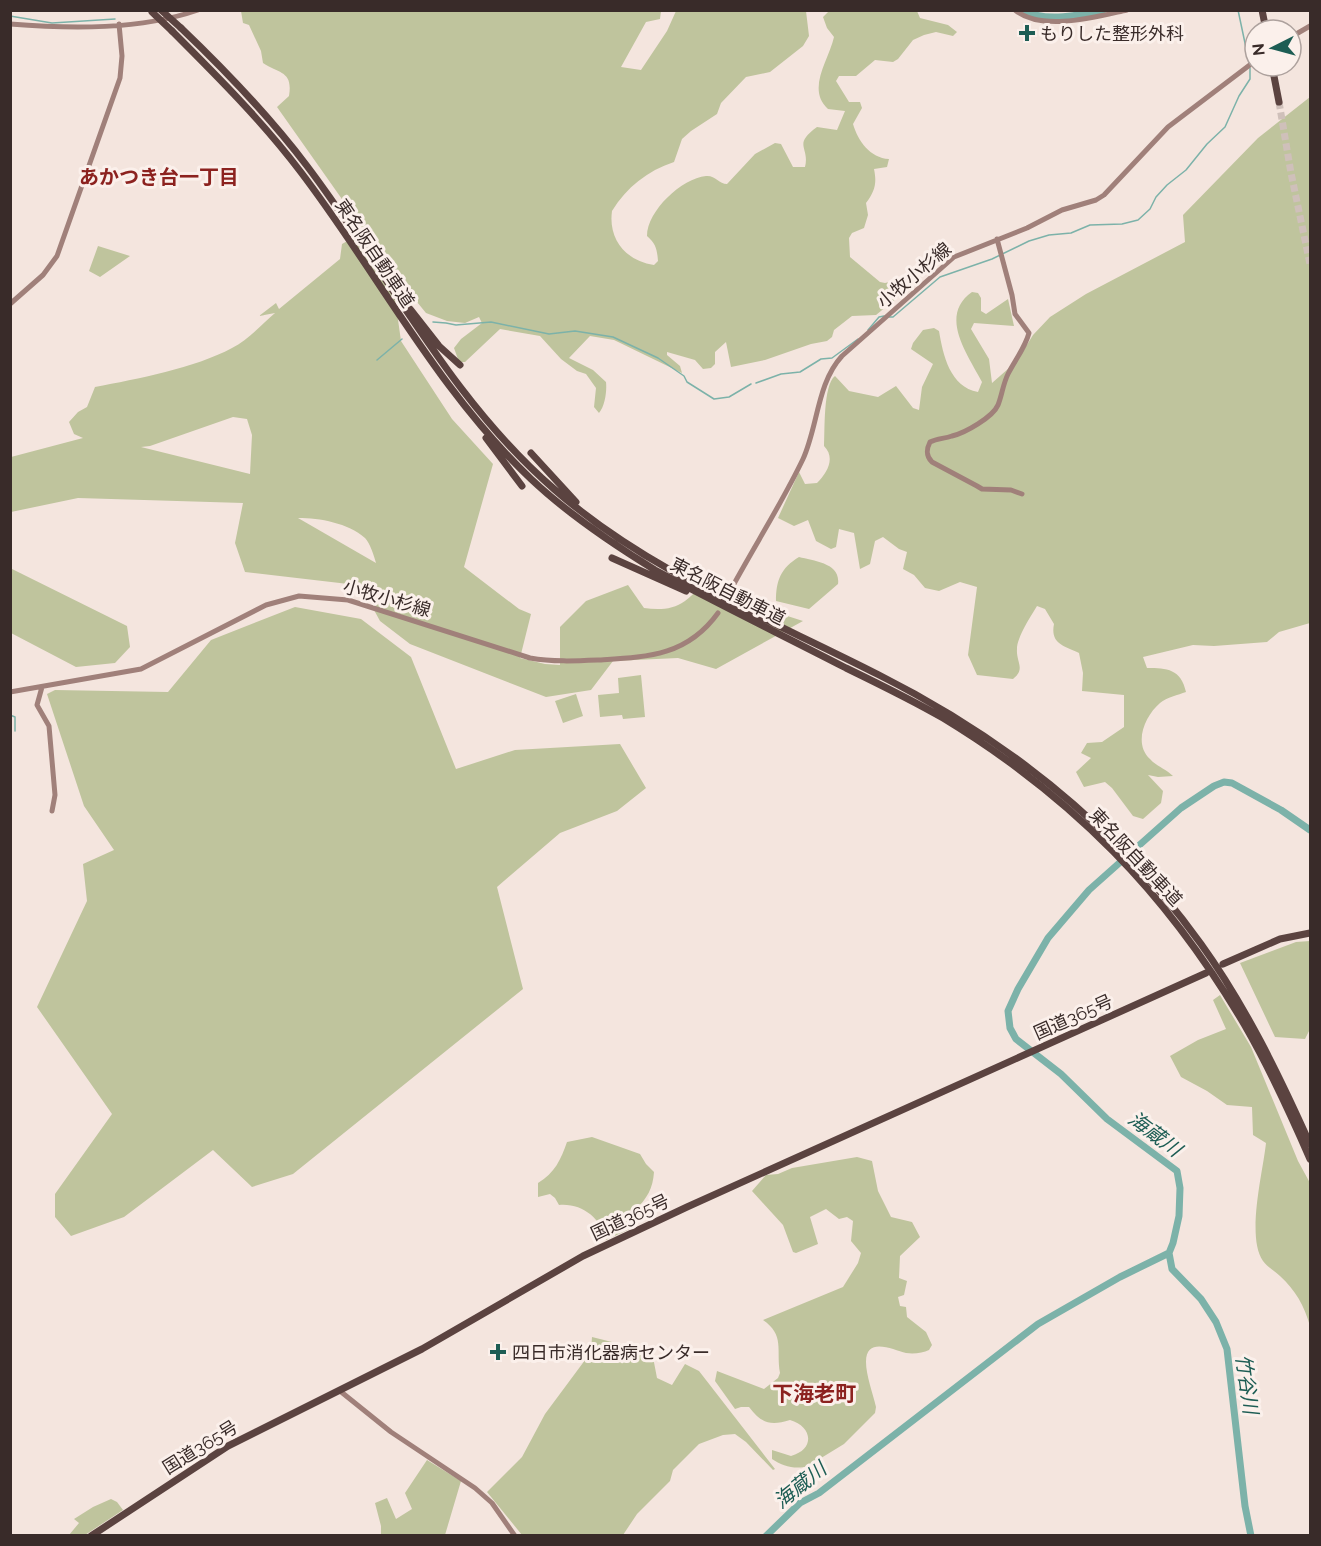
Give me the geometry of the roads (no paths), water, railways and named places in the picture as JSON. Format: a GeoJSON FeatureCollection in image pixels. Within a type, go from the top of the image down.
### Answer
{"type":"FeatureCollection","features":[{"type":"Feature","properties":{"kind":"highway","name":"東名阪自動車道"},"geometry":{"type":"LineString","coordinates":[[161,10],[236,82],[284,136],[315,176],[455,380],[502,439],[556,491],[617,537],[703,588],[881,675],[965,722],[1029,766],[1103,834],[1182,918],[1222,976],[1271,1062],[1311,1144]]}},
{"type":"Feature","properties":{"kind":"highway","name":"東名阪自動車道"},"geometry":{"type":"LineString","coordinates":[[151,11],[251,111],[301,172],[448,384],[507,455],[570,513],[639,560],[740,616],[943,718],[1025,773],[1103,834]]}},
{"type":"Feature","properties":{"kind":"highway"},"geometry":{"type":"LineString","coordinates":[[1274,78],[1279,102]]}},
{"type":"Feature","properties":{"kind":"highway"},"geometry":{"type":"LineString","coordinates":[[380,272],[439,346],[460,365]]}},
{"type":"Feature","properties":{"kind":"highway"},"geometry":{"type":"LineString","coordinates":[[448,384],[522,486]]}},
{"type":"Feature","properties":{"kind":"highway"},"geometry":{"type":"LineString","coordinates":[[531,453],[567,494],[617,537]]}},
{"type":"Feature","properties":{"kind":"highway"},"geometry":{"type":"LineString","coordinates":[[612,558],[740,616]]}},
{"type":"Feature","properties":{"kind":"highway","name":"東名阪自動車道"},"geometry":{"type":"LineString","coordinates":[[1137,870],[1196,948],[1245,1025],[1311,1159]]}},
{"type":"Feature","properties":{"kind":"highway"},"geometry":{"type":"LineString","coordinates":[[1224,964],[1280,939],[1311,933]]}},
{"type":"Feature","properties":{"kind":"highway","name":"国道365号"},"geometry":{"type":"LineString","coordinates":[[91,1536],[228,1446],[422,1349],[599,1248],[1206,973]]}},
{"type":"Feature","properties":{"kind":"main road"},"geometry":{"type":"LineString","coordinates":[[10,24],[60,28],[119,24],[177,17],[198,10]]}},
{"type":"Feature","properties":{"kind":"main road"},"geometry":{"type":"LineString","coordinates":[[1016,10],[1024,17],[1041,21],[1090,19],[1126,10]]}},
{"type":"Feature","properties":{"kind":"main road"},"geometry":{"type":"LineString","coordinates":[[10,304],[43,275],[57,256],[120,78],[122,56],[119,24]]}},
{"type":"Feature","properties":{"kind":"main road","name":"小牧小杉線"},"geometry":{"type":"LineString","coordinates":[[729,593],[802,459],[812,434],[830,372],[842,356],[945,263],[968,250],[1027,228],[1062,210],[1096,200],[1104,195],[1167,128],[1243,70]]}},
{"type":"Feature","properties":{"kind":"main road"},"geometry":{"type":"LineString","coordinates":[[997,239],[1015,314],[1029,333],[1026,344],[1012,364],[997,407],[990,415],[958,434],[930,442],[927,452],[932,462],[982,489],[1011,490],[1022,494]]}},
{"type":"Feature","properties":{"kind":"main road","name":"小牧小杉線"},"geometry":{"type":"LineString","coordinates":[[10,692],[141,669],[266,605],[299,596],[348,600],[530,658],[547,661],[621,659],[660,654],[692,640],[705,630],[718,613]]}},
{"type":"Feature","properties":{"kind":"main road"},"geometry":{"type":"LineString","coordinates":[[42,687],[37,705],[49,726],[55,795],[52,811]]}},
{"type":"Feature","properties":{"kind":"main road"},"geometry":{"type":"LineString","coordinates":[[340,1391],[391,1432],[475,1488],[492,1503],[515,1536]]}},
{"type":"Feature","properties":{"kind":"waterway"},"geometry":{"type":"LineString","coordinates":[[1025,10],[1032,14],[1052,17],[1074,16],[1103,10]]}},
{"type":"Feature","properties":{"kind":"waterway"},"geometry":{"type":"LineString","coordinates":[[1238,10],[1243,34]]}},
{"type":"Feature","properties":{"kind":"waterway"},"geometry":{"type":"LineString","coordinates":[[10,16],[52,23],[115,19]]}},
{"type":"Feature","properties":{"kind":"waterway"},"geometry":{"type":"LineString","coordinates":[[889,317],[893,317],[940,277],[992,259],[1029,241],[1049,235],[1071,233],[1090,225],[1122,224],[1138,220],[1150,209],[1156,197],[1167,185],[1186,170],[1207,144],[1225,127],[1250,78]]}},
{"type":"Feature","properties":{"kind":"waterway"},"geometry":{"type":"LineString","coordinates":[[868,330],[879,317],[884,316]]}},
{"type":"Feature","properties":{"kind":"waterway"},"geometry":{"type":"LineString","coordinates":[[433,322],[456,325],[491,322],[549,334],[575,331],[613,337],[658,358],[684,376],[687,382],[714,399],[729,397],[751,384]]}},
{"type":"Feature","properties":{"kind":"waterway"},"geometry":{"type":"LineString","coordinates":[[377,360],[402,339]]}},
{"type":"Feature","properties":{"kind":"waterway"},"geometry":{"type":"LineString","coordinates":[[756,383],[781,374],[800,372],[821,359],[832,358],[858,339]]}},
{"type":"Feature","properties":{"kind":"waterway"},"geometry":{"type":"LineString","coordinates":[[10,715],[15,717],[15,731]]}},
{"type":"Feature","properties":{"kind":"waterway","name":"海蔵川"},"geometry":{"type":"LineString","coordinates":[[766,1536],[800,1503],[819,1493],[1038,1324],[1120,1277],[1169,1253],[1179,1216],[1180,1188],[1177,1171],[1107,1119],[1061,1074],[1016,1039],[1010,1028],[1008,1011],[1018,989],[1048,938],[1089,890],[1181,808],[1214,786],[1224,782],[1232,783],[1281,810],[1310,830]]}},
{"type":"Feature","properties":{"kind":"waterway","name":"竹谷川"},"geometry":{"type":"LineString","coordinates":[[1169,1253],[1172,1269],[1201,1299],[1216,1322],[1227,1349],[1245,1506],[1251,1536]]}},
{"type":"Feature","properties":{"kind":"tunnel"},"geometry":{"type":"LineString","coordinates":[[1279,102],[1310,264]]}},
{"type":"Feature","properties":{"kind":"place","name":"もりした整形外科"},"geometry":{"type":"Point","coordinates":[1027,33]}},
{"type":"Feature","properties":{"kind":"place","name":"四日市消化器病センター"},"geometry":{"type":"Point","coordinates":[498,1352]}},
{"type":"Feature","properties":{"kind":"district","name":"あかつき台一丁目"},"geometry":{"type":"Point","coordinates":[159,177]}},
{"type":"Feature","properties":{"kind":"district","name":"下海老町"},"geometry":{"type":"Point","coordinates":[814,1393]}}]}
